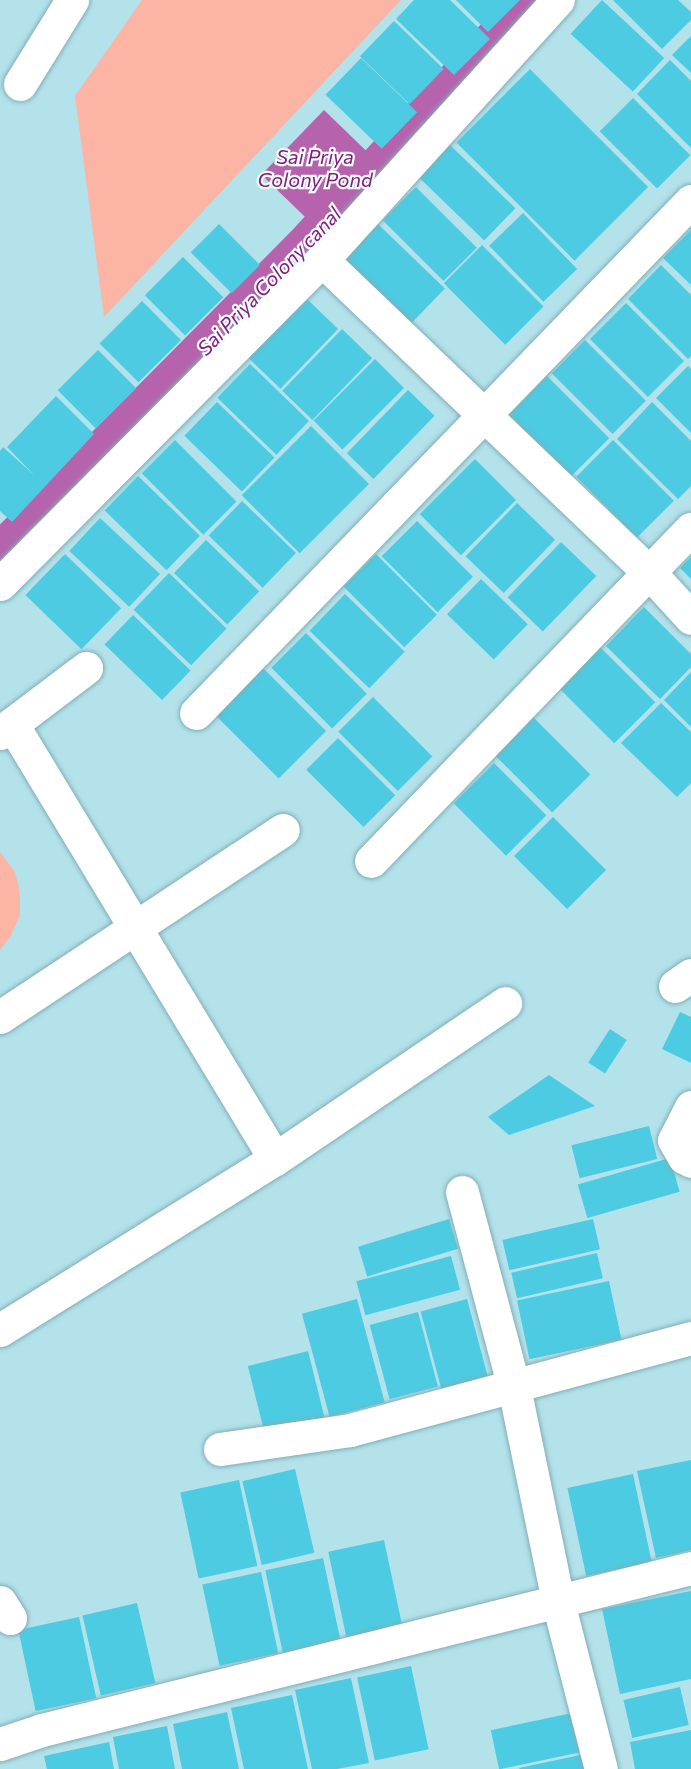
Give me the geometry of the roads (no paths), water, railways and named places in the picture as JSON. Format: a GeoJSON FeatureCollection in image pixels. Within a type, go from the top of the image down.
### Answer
{"type":"FeatureCollection","features":[{"type":"Feature","properties":{"kind":"street"},"geometry":{"type":"LineString","coordinates":[[20,84],[72,0]]}},
{"type":"Feature","properties":{"kind":"street"},"geometry":{"type":"LineString","coordinates":[[0,584],[322,260],[558,0]]}},
{"type":"Feature","properties":{"kind":"street"},"geometry":{"type":"LineString","coordinates":[[196,713],[691,201]]}},
{"type":"Feature","properties":{"kind":"street"},"geometry":{"type":"LineString","coordinates":[[322,260],[649,572],[691,618]]}},
{"type":"Feature","properties":{"kind":"street"},"geometry":{"type":"LineString","coordinates":[[371,861],[691,529]]}},
{"type":"Feature","properties":{"kind":"street"},"geometry":{"type":"LineString","coordinates":[[86,668],[6,728],[135,928],[275,1159]]}},
{"type":"Feature","properties":{"kind":"street"},"geometry":{"type":"LineString","coordinates":[[0,1017],[283,830]]}},
{"type":"Feature","properties":{"kind":"street"},"geometry":{"type":"LineString","coordinates":[[0,1330],[275,1159],[505,1003]]}},
{"type":"Feature","properties":{"kind":"street"},"geometry":{"type":"LineString","coordinates":[[691,1107],[674,1140],[684,1156],[691,1161]]}},
{"type":"Feature","properties":{"kind":"street"},"geometry":{"type":"LineString","coordinates":[[462,1192],[514,1387],[558,1602],[601,1769]]}},
{"type":"Feature","properties":{"kind":"street"},"geometry":{"type":"LineString","coordinates":[[220,1449],[350,1430],[691,1338]]}},
{"type":"Feature","properties":{"kind":"street"},"geometry":{"type":"LineString","coordinates":[[0,1744],[42,1730],[691,1568]]}},
{"type":"Feature","properties":{"kind":"water","name":"Sai Priya Colony Pond"},"geometry":{"type":"Polygon","coordinates":[[[324,110],[371,155],[308,220],[261,175],[324,110]]]}},
{"type":"Feature","properties":{"kind":"waterway","name":"Sai Priya Colony canal"},"geometry":{"type":"LineString","coordinates":[[0,553],[304,247],[530,0]]}}]}
